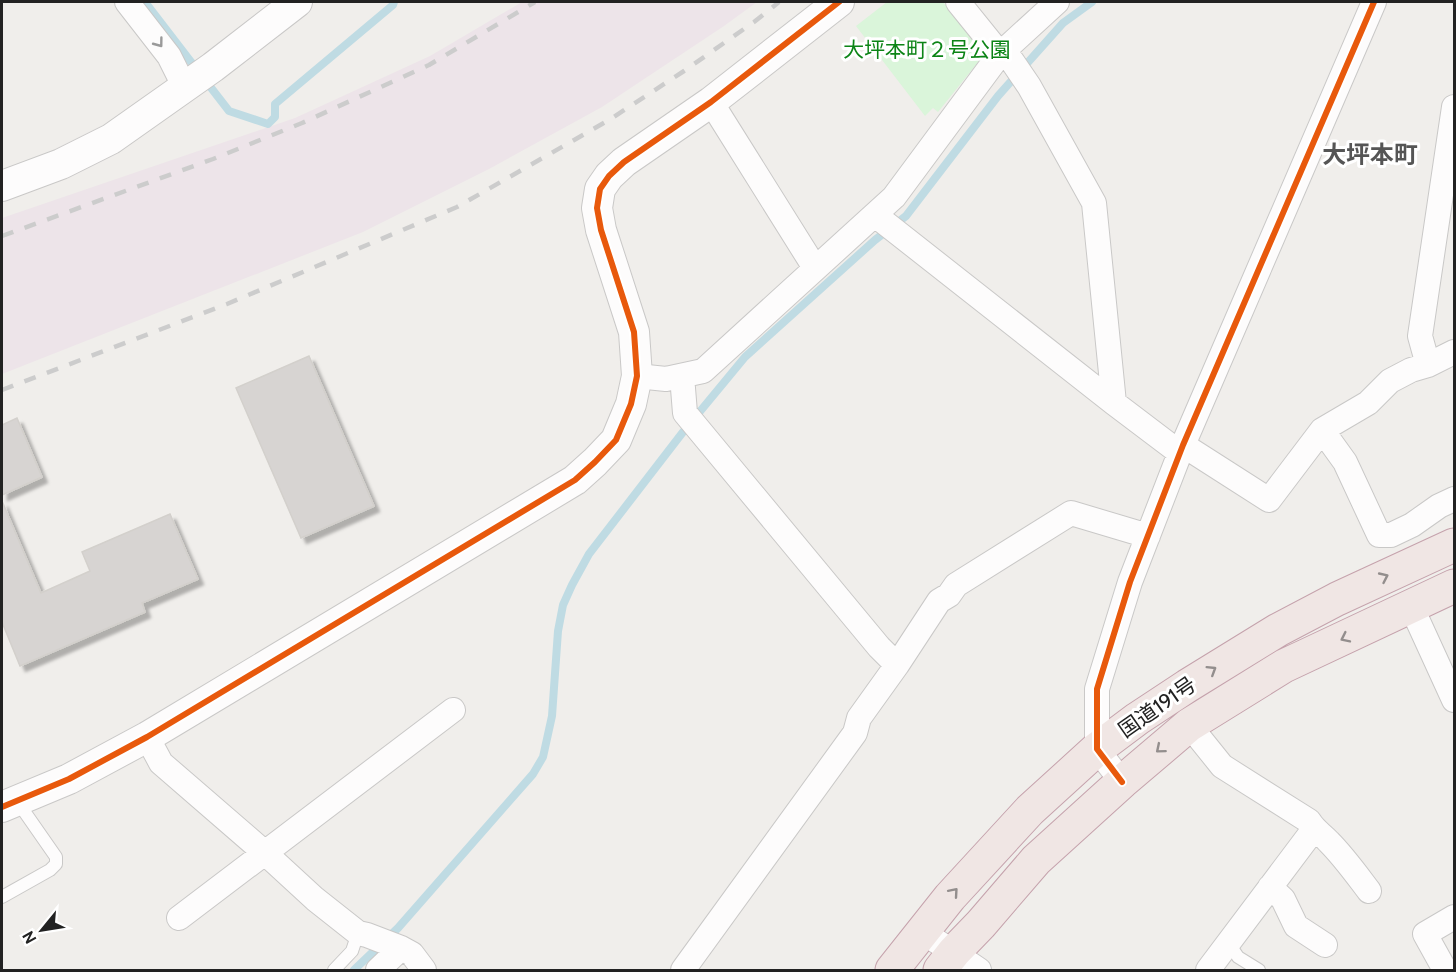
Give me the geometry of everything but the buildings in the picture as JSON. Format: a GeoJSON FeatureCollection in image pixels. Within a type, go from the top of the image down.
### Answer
{"type":"FeatureCollection","features":[{"type":"Feature","properties":{"kind":"highway","name":"国道191号"},"geometry":{"type":"LineString","coordinates":[[892,970],[957,888],[1030,810],[1097,750],[1137,719],[1278,630],[1337,599],[1455,545]]}},
{"type":"Feature","properties":{"kind":"highway","name":"国道191号"},"geometry":{"type":"LineString","coordinates":[[958,964],[981,924],[1036,860],[1189,725],[1284,666],[1455,586]]}},
{"type":"Feature","properties":{"kind":"street"},"geometry":{"type":"LineString","coordinates":[[128,2],[169,57],[197,79]]}},
{"type":"Feature","properties":{"kind":"street"},"geometry":{"type":"LineString","coordinates":[[2,186],[61,164],[111,139],[197,79],[297,2]]}},
{"type":"Feature","properties":{"kind":"street"},"geometry":{"type":"LineString","coordinates":[[9,804],[69,779],[147,737],[575,480],[595,462],[616,440],[631,404],[637,376],[634,332],[601,230],[597,208],[600,189],[609,176],[624,162],[711,102],[839,2]]}},
{"type":"Feature","properties":{"kind":"street"},"geometry":{"type":"LineString","coordinates":[[958,2],[1029,86],[1094,203],[1114,403]]}},
{"type":"Feature","properties":{"kind":"street"},"geometry":{"type":"LineString","coordinates":[[637,376],[666,379],[703,371],[815,268],[879,217],[943,133],[1006,57],[1057,2]]}},
{"type":"Feature","properties":{"kind":"street"},"geometry":{"type":"LineString","coordinates":[[1122,782],[1097,750],[1097,689],[1130,582],[1182,449],[1374,2]]}},
{"type":"Feature","properties":{"kind":"street"},"geometry":{"type":"LineString","coordinates":[[711,102],[815,268]]}},
{"type":"Feature","properties":{"kind":"street"},"geometry":{"type":"LineString","coordinates":[[1428,365],[1420,336],[1447,208],[1455,107]]}},
{"type":"Feature","properties":{"kind":"street"},"geometry":{"type":"LineString","coordinates":[[879,217],[1114,403],[1182,449],[1269,500],[1322,430],[1368,403],[1390,381],[1455,352]]}},
{"type":"Feature","properties":{"kind":"street"},"geometry":{"type":"LineString","coordinates":[[682,376],[685,413],[879,647],[897,665]]}},
{"type":"Feature","properties":{"kind":"street"},"geometry":{"type":"LineString","coordinates":[[1322,430],[1345,462],[1379,535],[1391,535],[1455,499]]}},
{"type":"Feature","properties":{"kind":"street"},"geometry":{"type":"LineString","coordinates":[[683,970],[855,733],[859,718],[939,601],[949,595],[956,585],[1071,513],[1148,536]]}},
{"type":"Feature","properties":{"kind":"street"},"geometry":{"type":"LineString","coordinates":[[1411,606],[1455,700]]}},
{"type":"Feature","properties":{"kind":"street"},"geometry":{"type":"LineString","coordinates":[[179,918],[453,710]]}},
{"type":"Feature","properties":{"kind":"street"},"geometry":{"type":"LineString","coordinates":[[1189,725],[1222,766],[1310,821],[1314,829],[1328,840],[1369,891]]}},
{"type":"Feature","properties":{"kind":"street"},"geometry":{"type":"LineString","coordinates":[[147,737],[161,763],[315,899],[362,934],[412,954],[424,970]]}},
{"type":"Feature","properties":{"kind":"street"},"geometry":{"type":"LineString","coordinates":[[1209,970],[1314,829]]}},
{"type":"Feature","properties":{"kind":"street"},"geometry":{"type":"LineString","coordinates":[[1270,887],[1283,899],[1296,926],[1324,945]]}},
{"type":"Feature","properties":{"kind":"street"},"geometry":{"type":"LineString","coordinates":[[1445,970],[1425,934],[1455,917]]}},
{"type":"Feature","properties":{"kind":"street"},"geometry":{"type":"LineString","coordinates":[[922,932],[958,964]]}},
{"type":"Feature","properties":{"kind":"street"},"geometry":{"type":"LineString","coordinates":[[378,970],[398,947]]}},
{"type":"Feature","properties":{"kind":"lane"},"geometry":{"type":"LineString","coordinates":[[2,897],[50,870],[56,864],[56,857],[9,804]]}},
{"type":"Feature","properties":{"kind":"lane"},"geometry":{"type":"LineString","coordinates":[[333,970],[352,951],[362,934]]}},
{"type":"Feature","properties":{"kind":"lane"},"geometry":{"type":"LineString","coordinates":[[1228,942],[1238,957],[1259,970]]}},
{"type":"Feature","properties":{"kind":"shaded area"},"geometry":{"type":"Polygon","coordinates":[[[522,2],[757,2],[602,107],[489,169],[363,232],[2,374],[2,218],[295,118],[430,56],[522,2]]]}},
{"type":"Feature","properties":{"kind":"green space","name":"大坪本町２号公園"},"geometry":{"type":"Polygon","coordinates":[[[887,2],[943,2],[978,44],[979,61],[938,112],[933,108],[925,116],[856,26],[887,2]]]}},
{"type":"Feature","properties":{"kind":"waterway"},"geometry":{"type":"LineString","coordinates":[[145,2],[198,71]]}},
{"type":"Feature","properties":{"kind":"waterway"},"geometry":{"type":"LineString","coordinates":[[205,80],[229,111],[268,124],[275,117],[275,104],[394,2]]}},
{"type":"Feature","properties":{"kind":"waterway"},"geometry":{"type":"LineString","coordinates":[[354,970],[398,928],[533,774],[543,757],[552,716],[558,631],[563,605],[589,554],[683,432],[745,357],[875,240],[906,216],[998,96],[1063,23],[1092,2]]}},
{"type":"Feature","properties":{"kind":"railway"},"geometry":{"type":"LineString","coordinates":[[2,236],[213,159],[302,123],[429,65],[535,2]]}},
{"type":"Feature","properties":{"kind":"railway"},"geometry":{"type":"LineString","coordinates":[[2,390],[227,304],[457,207],[609,120],[684,71],[779,2]]}},
{"type":"Feature","properties":{"kind":"cycle path"},"geometry":{"type":"LineString","coordinates":[[2,807],[69,779],[147,737],[575,480],[595,462],[616,440],[631,404],[637,376],[634,332],[601,230],[597,208],[600,189],[609,176],[624,162],[711,102],[839,2]]}},
{"type":"Feature","properties":{"kind":"cycle path"},"geometry":{"type":"LineString","coordinates":[[1122,782],[1097,749],[1097,689],[1130,582],[1183,445],[1374,2]]}},
{"type":"Feature","properties":{"kind":"district","name":"大坪本町"},"geometry":{"type":"Point","coordinates":[1370,154]}}]}
